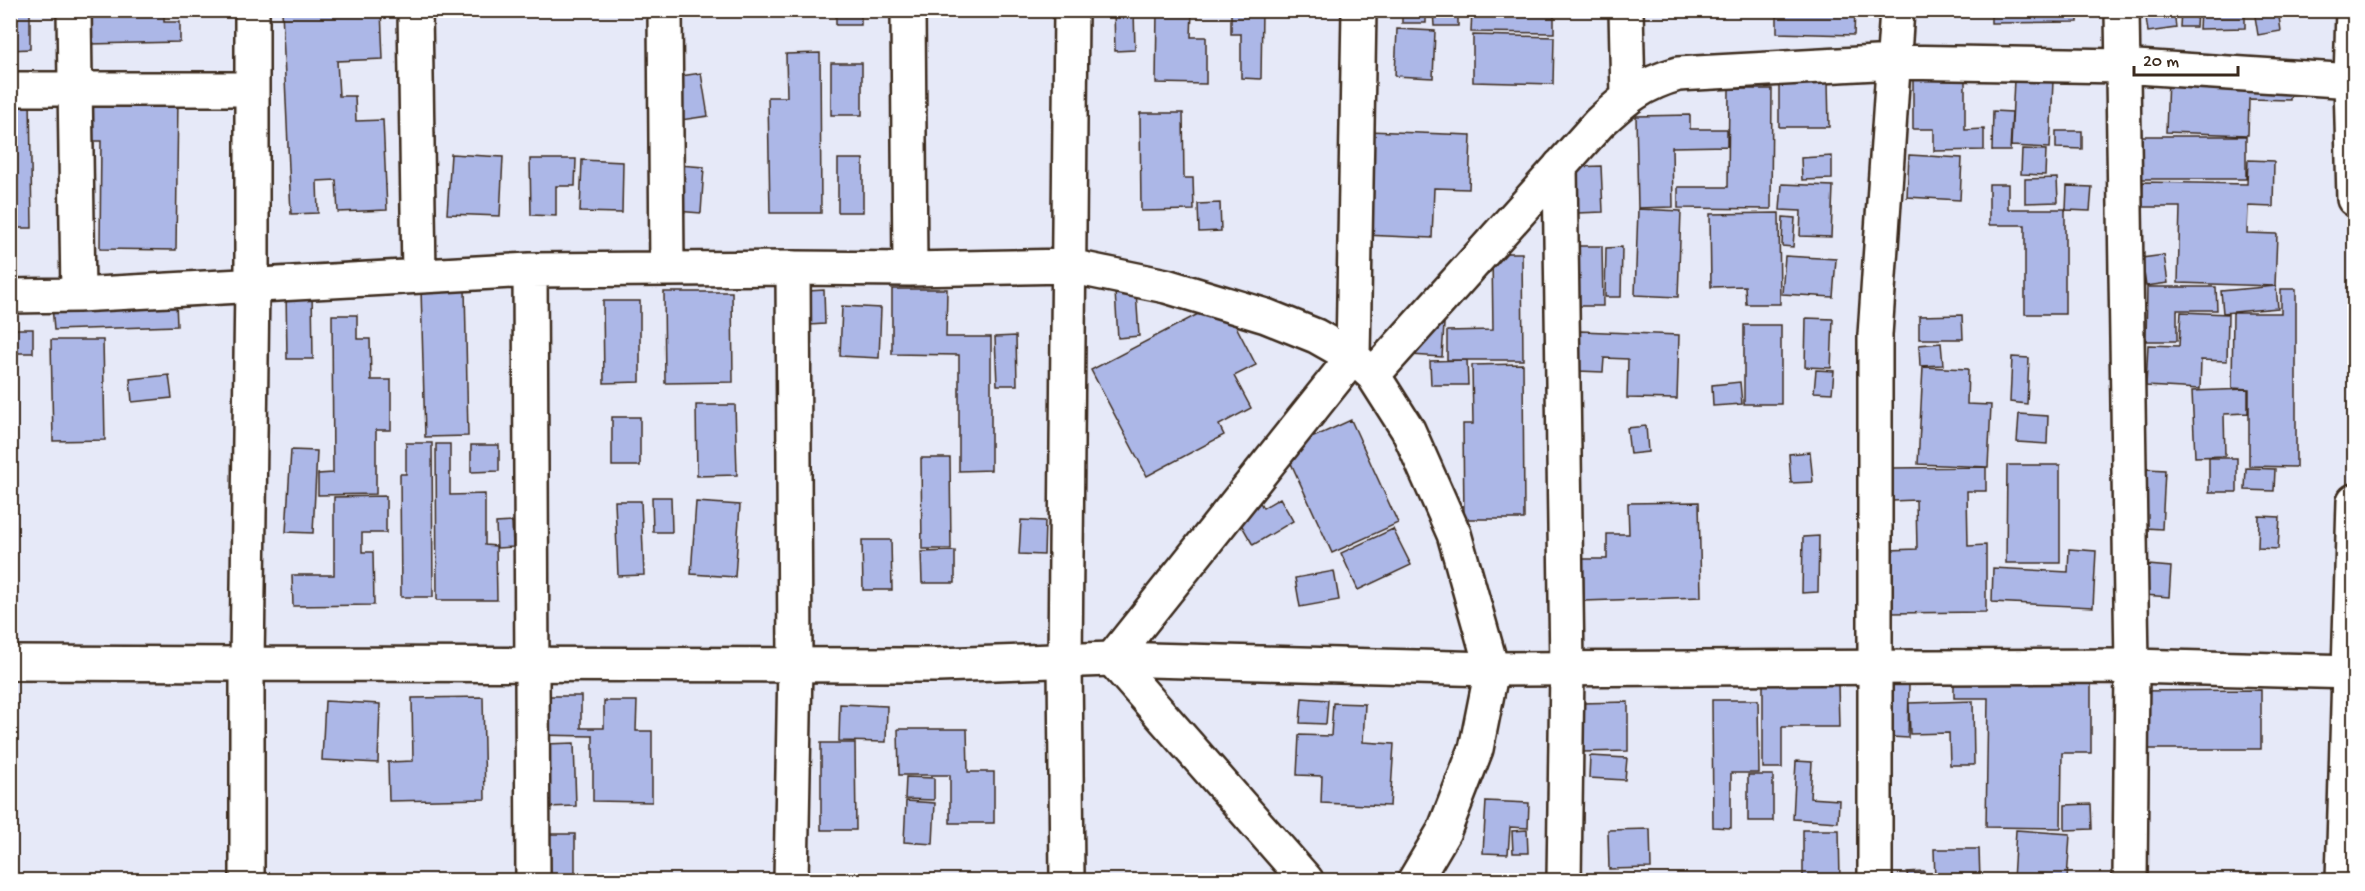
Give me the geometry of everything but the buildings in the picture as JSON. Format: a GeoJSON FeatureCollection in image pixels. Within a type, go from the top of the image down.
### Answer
{"type":"FeatureCollection","features":[{"type":"Feature","properties":{"kind":"street"},"geometry":{"type":"LineString","coordinates":[[74,10],[78,295]]}},
{"type":"Feature","properties":{"kind":"street"},"geometry":{"type":"LineString","coordinates":[[247,880],[252,10]]}},
{"type":"Feature","properties":{"kind":"street"},"geometry":{"type":"LineString","coordinates":[[415,10],[419,276]]}},
{"type":"Feature","properties":{"kind":"street"},"geometry":{"type":"LineString","coordinates":[[665,10],[667,268]]}},
{"type":"Feature","properties":{"kind":"street"},"geometry":{"type":"LineString","coordinates":[[908,10],[910,269]]}},
{"type":"Feature","properties":{"kind":"street"},"geometry":{"type":"LineString","coordinates":[[1067,880],[1065,662],[1071,10]]}},
{"type":"Feature","properties":{"kind":"street"},"geometry":{"type":"LineString","coordinates":[[1359,10],[1363,366]]}},
{"type":"Feature","properties":{"kind":"street"},"geometry":{"type":"LineString","coordinates":[[1626,10],[1628,97]]}},
{"type":"Feature","properties":{"kind":"street"},"geometry":{"type":"LineString","coordinates":[[1875,880],[1875,335],[1897,10]]}},
{"type":"Feature","properties":{"kind":"street"},"geometry":{"type":"LineString","coordinates":[[2122,10],[2121,66],[2132,666],[2130,880]]}},
{"type":"Feature","properties":{"kind":"street"},"geometry":{"type":"LineString","coordinates":[[2353,10],[2355,199]]}},
{"type":"Feature","properties":{"kind":"street"},"geometry":{"type":"LineString","coordinates":[[1112,659],[1363,366],[1560,166],[1599,123],[1628,97],[1653,81],[1678,74],[1894,62],[2121,66],[2353,81]]}},
{"type":"Feature","properties":{"kind":"street"},"geometry":{"type":"LineString","coordinates":[[10,89],[251,89]]}},
{"type":"Feature","properties":{"kind":"street"},"geometry":{"type":"LineString","coordinates":[[1560,166],[1567,669],[1564,880]]}},
{"type":"Feature","properties":{"kind":"street"},"geometry":{"type":"LineString","coordinates":[[10,296],[78,295],[530,270],[910,269],[1069,266],[1167,286],[1266,316],[1316,336],[1363,366],[1408,430],[1454,534],[1491,669],[1476,749],[1444,831],[1415,880]]}},
{"type":"Feature","properties":{"kind":"street"},"geometry":{"type":"LineString","coordinates":[[791,880],[795,664],[793,268]]}},
{"type":"Feature","properties":{"kind":"street"},"geometry":{"type":"LineString","coordinates":[[530,270],[533,880]]}},
{"type":"Feature","properties":{"kind":"street"},"geometry":{"type":"LineString","coordinates":[[2343,880],[2352,672],[2355,501]]}},
{"type":"Feature","properties":{"kind":"street"},"geometry":{"type":"LineString","coordinates":[[1112,659],[1306,880]]}},
{"type":"Feature","properties":{"kind":"street"},"geometry":{"type":"LineString","coordinates":[[10,663],[938,665],[1112,659],[1491,669],[2132,666],[2352,672]]}}]}
